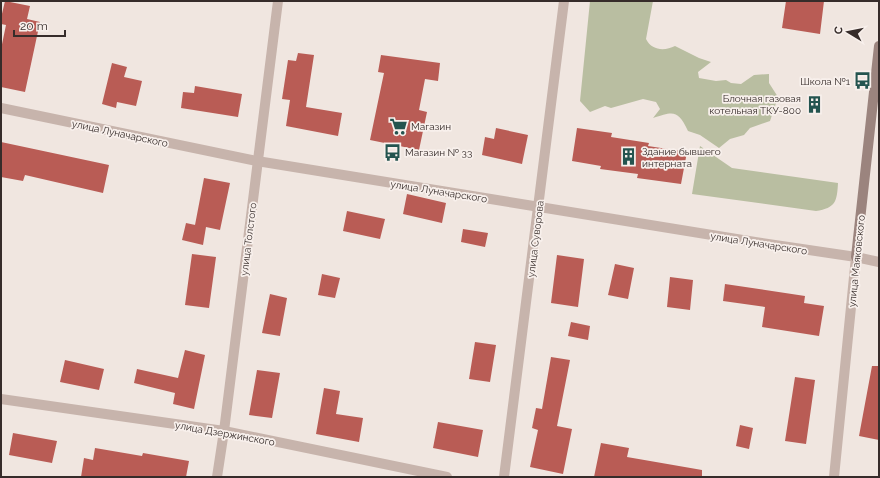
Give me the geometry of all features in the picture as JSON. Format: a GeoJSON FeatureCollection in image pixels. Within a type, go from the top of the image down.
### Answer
{"type":"FeatureCollection","features":[{"type":"Feature","properties":{"kind":"street","name":"улица Толстого"},"geometry":{"type":"LineString","coordinates":[[217,477],[278,1]]}},
{"type":"Feature","properties":{"kind":"street","name":"улица Суворова"},"geometry":{"type":"LineString","coordinates":[[504,477],[564,1]]}},
{"type":"Feature","properties":{"kind":"street","name":"улица Маяковского"},"geometry":{"type":"LineString","coordinates":[[834,477],[879,46]]}},
{"type":"Feature","properties":{"kind":"street","name":"улица Луначарского"},"geometry":{"type":"LineString","coordinates":[[1,108],[257,161],[856,257],[879,262]]}},
{"type":"Feature","properties":{"kind":"street","name":"улица Дзержинского"},"geometry":{"type":"LineString","coordinates":[[1,399],[224,431],[448,477]]}},
{"type":"Feature","properties":{"kind":"green space"},"geometry":{"type":"Polygon","coordinates":[[[590,1],[653,1],[646,39],[655,48],[667,49],[675,46],[699,58],[711,62],[698,72],[699,78],[716,81],[726,80],[731,83],[741,84],[754,75],[769,74],[769,83],[778,97],[770,121],[750,128],[744,135],[730,139],[719,148],[700,135],[688,131],[681,119],[675,114],[666,114],[653,118],[660,109],[656,102],[643,99],[611,108],[605,106],[590,112],[580,101],[590,1]]]}},
{"type":"Feature","properties":{"kind":"green space"},"geometry":{"type":"Polygon","coordinates":[[[700,146],[732,168],[838,183],[836,199],[828,208],[816,211],[692,194],[700,146]]]}},
{"type":"Feature","properties":{"kind":"building"},"geometry":{"type":"Polygon","coordinates":[[[5,1],[30,6],[27,19],[40,22],[25,92],[1,87],[1,49],[6,25],[1,24],[1,18],[5,1]]]}},
{"type":"Feature","properties":{"kind":"building"},"geometry":{"type":"Polygon","coordinates":[[[786,1],[824,1],[820,34],[782,28],[786,1]]]}},
{"type":"Feature","properties":{"kind":"building"},"geometry":{"type":"Polygon","coordinates":[[[298,53],[314,55],[306,107],[342,113],[338,136],[286,126],[290,100],[282,99],[288,60],[296,61],[298,53]]]}},
{"type":"Feature","properties":{"kind":"building","name":"Магазин"},"geometry":{"type":"Polygon","coordinates":[[[381,55],[440,63],[438,81],[425,79],[419,110],[427,112],[419,150],[370,140],[384,73],[378,72],[381,55]]]}},
{"type":"Feature","properties":{"kind":"building"},"geometry":{"type":"Polygon","coordinates":[[[112,63],[127,67],[124,77],[142,81],[136,106],[117,102],[116,108],[102,104],[112,63]]]}},
{"type":"Feature","properties":{"kind":"building"},"geometry":{"type":"Polygon","coordinates":[[[195,86],[242,94],[238,117],[181,108],[183,92],[194,93],[195,86]]]}},
{"type":"Feature","properties":{"kind":"building"},"geometry":{"type":"Polygon","coordinates":[[[496,128],[528,135],[522,164],[482,155],[485,137],[494,139],[496,128]]]}},
{"type":"Feature","properties":{"kind":"building","name":"Здание бывшего интерната"},"geometry":{"type":"Polygon","coordinates":[[[577,128],[612,133],[611,137],[649,143],[648,146],[687,152],[681,184],[637,178],[638,174],[600,169],[601,166],[572,161],[577,128]]]}},
{"type":"Feature","properties":{"kind":"building"},"geometry":{"type":"Polygon","coordinates":[[[1,142],[109,165],[103,193],[25,175],[23,181],[1,177],[1,142]]]}},
{"type":"Feature","properties":{"kind":"building"},"geometry":{"type":"Polygon","coordinates":[[[204,178],[230,183],[220,230],[206,227],[203,245],[182,240],[186,223],[195,225],[204,178]]]}},
{"type":"Feature","properties":{"kind":"building"},"geometry":{"type":"Polygon","coordinates":[[[407,194],[446,203],[442,223],[403,214],[407,194]]]}},
{"type":"Feature","properties":{"kind":"building"},"geometry":{"type":"Polygon","coordinates":[[[347,211],[385,219],[380,239],[343,231],[347,211]]]}},
{"type":"Feature","properties":{"kind":"building"},"geometry":{"type":"Polygon","coordinates":[[[463,229],[488,233],[485,247],[461,242],[463,229]]]}},
{"type":"Feature","properties":{"kind":"building"},"geometry":{"type":"Polygon","coordinates":[[[192,254],[216,257],[209,308],[185,305],[192,254]]]}},
{"type":"Feature","properties":{"kind":"building"},"geometry":{"type":"Polygon","coordinates":[[[557,255],[584,259],[578,307],[551,303],[557,255]]]}},
{"type":"Feature","properties":{"kind":"building"},"geometry":{"type":"Polygon","coordinates":[[[615,264],[634,268],[628,299],[608,295],[615,264]]]}},
{"type":"Feature","properties":{"kind":"building"},"geometry":{"type":"Polygon","coordinates":[[[322,274],[340,278],[335,298],[318,295],[322,274]]]}},
{"type":"Feature","properties":{"kind":"building"},"geometry":{"type":"Polygon","coordinates":[[[670,277],[693,280],[690,310],[667,307],[670,277]]]}},
{"type":"Feature","properties":{"kind":"building"},"geometry":{"type":"Polygon","coordinates":[[[725,284],[805,296],[804,303],[824,306],[819,336],[762,327],[765,307],[723,301],[725,284]]]}},
{"type":"Feature","properties":{"kind":"building"},"geometry":{"type":"Polygon","coordinates":[[[270,294],[287,298],[280,336],[262,333],[270,294]]]}},
{"type":"Feature","properties":{"kind":"building"},"geometry":{"type":"Polygon","coordinates":[[[571,322],[590,326],[588,340],[568,336],[571,322]]]}},
{"type":"Feature","properties":{"kind":"building"},"geometry":{"type":"Polygon","coordinates":[[[475,342],[496,345],[490,382],[469,379],[475,342]]]}},
{"type":"Feature","properties":{"kind":"building"},"geometry":{"type":"Polygon","coordinates":[[[185,350],[205,355],[194,409],[173,404],[175,393],[134,383],[137,369],[178,378],[185,350]]]}},
{"type":"Feature","properties":{"kind":"building"},"geometry":{"type":"Polygon","coordinates":[[[551,357],[570,360],[557,426],[572,429],[563,474],[530,467],[538,430],[532,428],[536,408],[542,409],[551,357]]]}},
{"type":"Feature","properties":{"kind":"building"},"geometry":{"type":"Polygon","coordinates":[[[65,360],[104,369],[99,390],[60,382],[65,360]]]}},
{"type":"Feature","properties":{"kind":"building"},"geometry":{"type":"Polygon","coordinates":[[[872,366],[879,366],[879,440],[859,436],[872,366]]]}},
{"type":"Feature","properties":{"kind":"building"},"geometry":{"type":"Polygon","coordinates":[[[257,370],[280,373],[272,418],[249,415],[257,370]]]}},
{"type":"Feature","properties":{"kind":"building"},"geometry":{"type":"Polygon","coordinates":[[[795,377],[815,380],[806,444],[785,441],[795,377]]]}},
{"type":"Feature","properties":{"kind":"building"},"geometry":{"type":"Polygon","coordinates":[[[324,388],[340,391],[336,414],[363,418],[359,442],[316,434],[324,388]]]}},
{"type":"Feature","properties":{"kind":"building"},"geometry":{"type":"Polygon","coordinates":[[[438,422],[483,430],[478,457],[433,448],[438,422]]]}},
{"type":"Feature","properties":{"kind":"building"},"geometry":{"type":"Polygon","coordinates":[[[740,425],[753,428],[749,449],[736,446],[740,425]]]}},
{"type":"Feature","properties":{"kind":"building"},"geometry":{"type":"Polygon","coordinates":[[[13,433],[57,441],[52,463],[9,455],[13,433]]]}},
{"type":"Feature","properties":{"kind":"building"},"geometry":{"type":"Polygon","coordinates":[[[601,443],[629,448],[627,457],[702,470],[702,477],[594,477],[601,443]]]}},
{"type":"Feature","properties":{"kind":"building"},"geometry":{"type":"Polygon","coordinates":[[[95,448],[142,456],[143,453],[189,461],[186,477],[81,477],[84,458],[93,460],[95,448]]]}},
{"type":"Feature","properties":{"kind":"place","name":"Школа №1"},"geometry":{"type":"Point","coordinates":[863,81]}},
{"type":"Feature","properties":{"kind":"place","name":"Блочная газовая котельная ТКУ-800"},"geometry":{"type":"Point","coordinates":[814,104]}},
{"type":"Feature","properties":{"kind":"place","name":"Магазин"},"geometry":{"type":"Point","coordinates":[398,126]}},
{"type":"Feature","properties":{"kind":"place","name":"Магазин № 33"},"geometry":{"type":"Point","coordinates":[392,152]}},
{"type":"Feature","properties":{"kind":"place","name":"Здание бывшего интерната"},"geometry":{"type":"Point","coordinates":[629,157]}}]}
